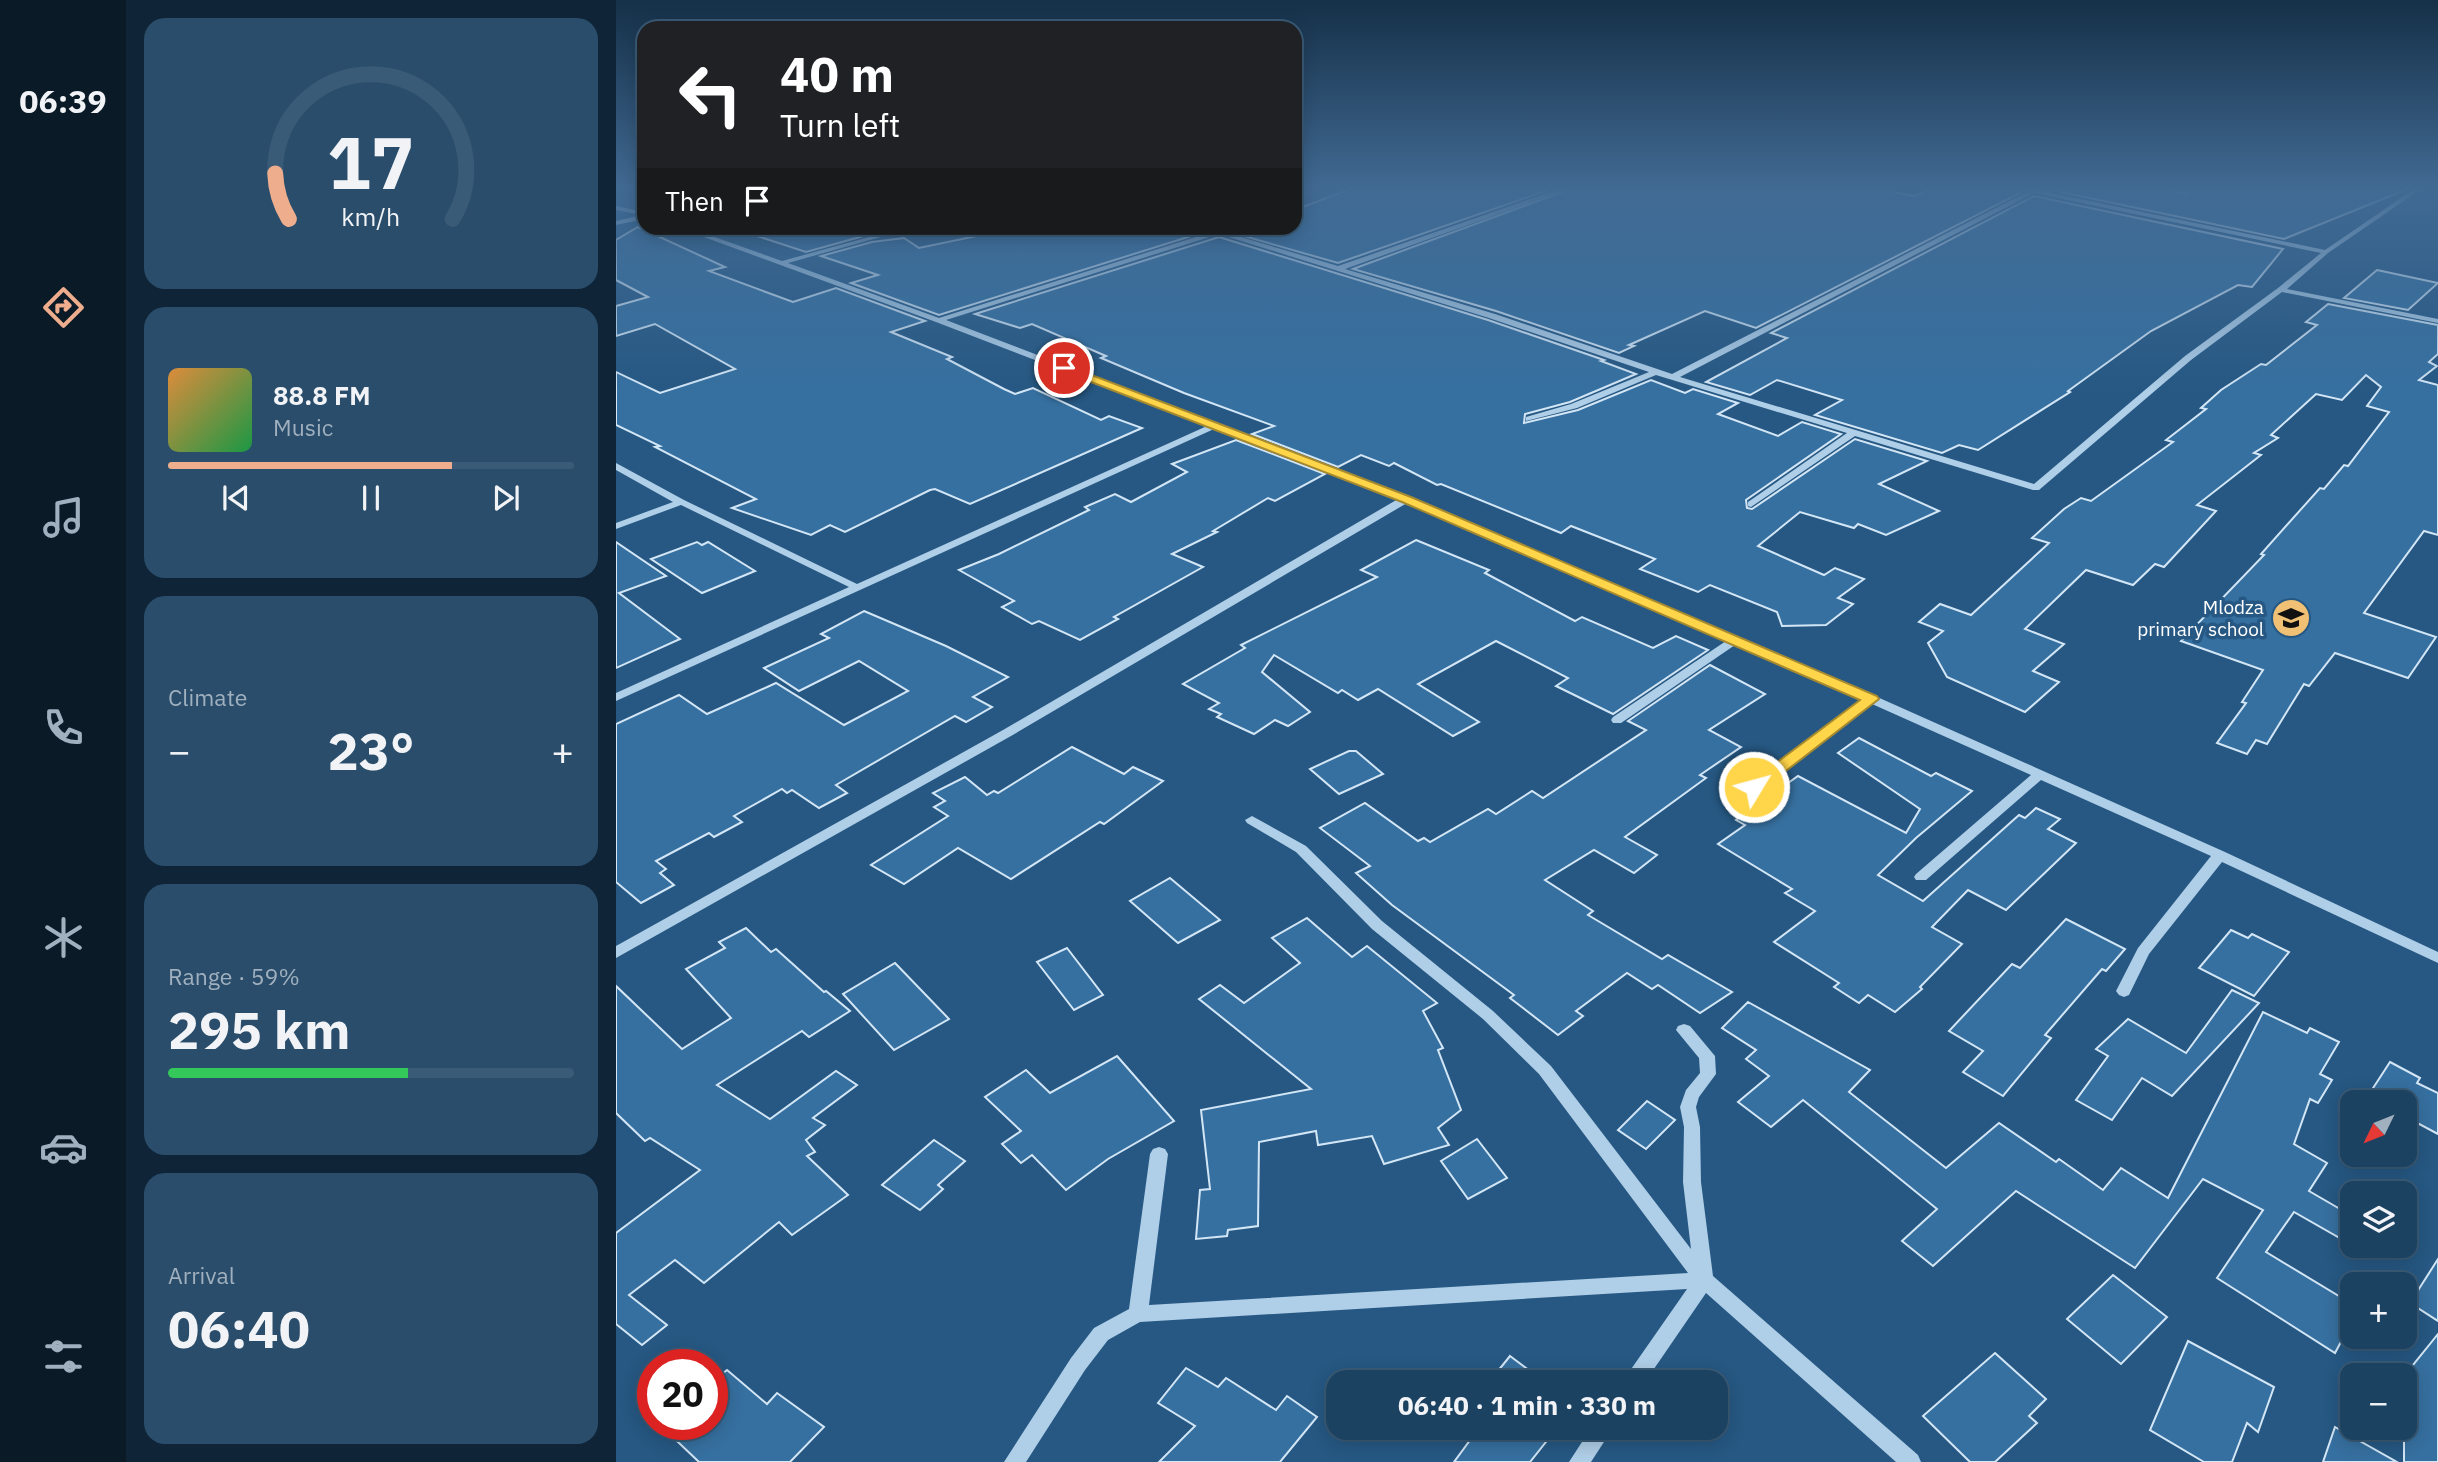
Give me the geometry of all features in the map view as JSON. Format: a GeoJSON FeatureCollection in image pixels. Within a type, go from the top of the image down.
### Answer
{"type":"FeatureCollection","features":[{"type":"Feature","properties":{"kind":"street"},"geometry":{"type":"LineString","coordinates":[[759,255],[939,320],[1406,499],[1871,699],[2220,855],[2438,958]]}},
{"type":"Feature","properties":{"kind":"street"},"geometry":{"type":"LineString","coordinates":[[781,263],[809,255]]}},
{"type":"Feature","properties":{"kind":"street"},"geometry":{"type":"LineString","coordinates":[[939,320],[1145,255]]}},
{"type":"Feature","properties":{"kind":"street"},"geometry":{"type":"LineString","coordinates":[[1297,255],[1656,372],[2036,488],[2188,358],[2281,290],[2322,255]]}},
{"type":"Feature","properties":{"kind":"street"},"geometry":{"type":"LineString","coordinates":[[1340,268],[1376,255]]}},
{"type":"Feature","properties":{"kind":"street"},"geometry":{"type":"LineString","coordinates":[[1675,376],[1909,255]]}},
{"type":"Feature","properties":{"kind":"street"},"geometry":{"type":"LineString","coordinates":[[2281,290],[2438,321]]}},
{"type":"Feature","properties":{"kind":"street"},"geometry":{"type":"LineString","coordinates":[[1529,419],[1574,406],[1656,372]]}},
{"type":"Feature","properties":{"kind":"street"},"geometry":{"type":"LineString","coordinates":[[616,697],[1213,426]]}},
{"type":"Feature","properties":{"kind":"street"},"geometry":{"type":"LineString","coordinates":[[1751,504],[1854,432]]}},
{"type":"Feature","properties":{"kind":"street"},"geometry":{"type":"LineString","coordinates":[[616,466],[681,502],[856,587]]}},
{"type":"Feature","properties":{"kind":"street"},"geometry":{"type":"LineString","coordinates":[[616,953],[1019,726],[1406,499]]}},
{"type":"Feature","properties":{"kind":"street"},"geometry":{"type":"LineString","coordinates":[[616,526],[681,502]]}},
{"type":"Feature","properties":{"kind":"street"},"geometry":{"type":"LineString","coordinates":[[1617,720],[1734,640]]}},
{"type":"Feature","properties":{"kind":"street"},"geometry":{"type":"LineString","coordinates":[[1754,787],[1871,699]]}},
{"type":"Feature","properties":{"kind":"street"},"geometry":{"type":"LineString","coordinates":[[1921,877],[2039,775]]}},
{"type":"Feature","properties":{"kind":"street"},"geometry":{"type":"LineString","coordinates":[[1252,820],[1301,849],[1377,925],[1488,1015],[1545,1070],[1704,1280],[1911,1462]]}},
{"type":"Feature","properties":{"kind":"street"},"geometry":{"type":"LineString","coordinates":[[2124,991],[2143,952],[2220,855]]}},
{"type":"Feature","properties":{"kind":"street"},"geometry":{"type":"LineString","coordinates":[[1642,1370],[1704,1280],[1692,1182],[1692,1127],[1688,1107],[1692,1095],[1707,1074],[1707,1056],[1684,1030]]}},
{"type":"Feature","properties":{"kind":"street"},"geometry":{"type":"LineString","coordinates":[[1138,1314],[1159,1154]]}},
{"type":"Feature","properties":{"kind":"street"},"geometry":{"type":"LineString","coordinates":[[1014,1462],[1078,1364],[1101,1334],[1138,1314],[1704,1280]]}},
{"type":"Feature","properties":{"kind":"street"},"geometry":{"type":"LineString","coordinates":[[1579,1462],[1594,1440]]}},
{"type":"Feature","properties":{"kind":"building"},"geometry":{"type":"Polygon","coordinates":[[[616,255],[699,255],[725,267],[709,271],[793,302],[836,288],[925,321],[891,332],[952,357],[947,359],[1004,389],[1015,394],[1033,388],[1101,420],[1109,416],[1142,428],[970,504],[935,489],[845,532],[830,525],[811,535],[732,508],[756,499],[616,425],[616,372],[660,393],[735,369],[655,324],[616,336],[616,306],[648,297],[616,280],[616,255]]]}},
{"type":"Feature","properties":{"kind":"building"},"geometry":{"type":"Polygon","coordinates":[[[1130,255],[939,315],[851,283],[878,275],[821,256],[1130,255]]]}},
{"type":"Feature","properties":{"kind":"building"},"geometry":{"type":"Polygon","coordinates":[[[1161,255],[1278,255],[1488,320],[1604,360],[1601,361],[1636,374],[1570,402],[1525,414],[1524,423],[1578,410],[1651,380],[1685,393],[1693,389],[1738,403],[1718,414],[1778,436],[1802,422],[1841,434],[1746,500],[1747,508],[1752,509],[1855,439],[1927,461],[1879,484],[1939,511],[1886,535],[1858,524],[1854,528],[1800,512],[1758,546],[1824,575],[1835,568],[1864,579],[1838,598],[1853,604],[1826,625],[1782,626],[1777,612],[1710,585],[1698,592],[1640,569],[1655,559],[1571,526],[1561,533],[1441,484],[1437,485],[1394,463],[1389,466],[1361,455],[1338,467],[1252,434],[1274,426],[1184,393],[1101,358],[1106,356],[1032,324],[1020,328],[975,314],[1161,255]]]}},
{"type":"Feature","properties":{"kind":"building"},"geometry":{"type":"Polygon","coordinates":[[[1311,255],[1360,255],[1338,263],[1311,255]]]}},
{"type":"Feature","properties":{"kind":"building"},"geometry":{"type":"Polygon","coordinates":[[[1390,255],[1898,255],[1756,328],[1705,311],[1629,345],[1634,346],[1619,353],[1496,311],[1353,269],[1390,255]]]}},
{"type":"Feature","properties":{"kind":"building"},"geometry":{"type":"Polygon","coordinates":[[[1920,255],[2278,255],[2252,287],[2238,285],[2151,331],[2068,391],[2070,392],[1978,450],[1959,445],[1942,453],[1815,415],[1842,400],[1777,380],[1750,395],[1706,382],[1787,338],[1771,333],[1920,255]]]}},
{"type":"Feature","properties":{"kind":"building"},"geometry":{"type":"Polygon","coordinates":[[[2377,270],[2438,283],[2408,310],[2344,298],[2377,270]]]}},
{"type":"Feature","properties":{"kind":"building"},"geometry":{"type":"Polygon","coordinates":[[[2328,304],[2438,325],[2438,354],[2429,362],[2437,366],[2419,380],[2438,385],[2438,535],[2424,531],[2364,613],[2436,637],[2408,678],[2335,653],[2309,686],[2304,684],[2267,744],[2256,740],[2247,754],[2217,743],[2246,703],[2242,702],[2263,670],[2181,641],[2264,555],[2261,554],[2320,488],[2324,489],[2344,465],[2348,466],[2389,412],[2367,406],[2381,387],[2366,375],[2342,400],[2316,394],[2271,435],[2278,438],[2254,453],[2261,455],[2197,505],[2216,511],[2164,567],[2155,564],[2133,585],[2086,570],[2025,629],[2064,644],[2033,671],[2059,682],[2025,712],[1947,677],[1928,643],[1943,631],[1919,622],[1940,604],[1971,615],[2049,543],[2032,538],[2064,509],[2081,498],[2091,501],[2173,442],[2166,440],[2206,409],[2201,408],[2221,390],[2261,364],[2266,365],[2317,325],[2306,322],[2328,304]]]}},
{"type":"Feature","properties":{"kind":"building"},"geometry":{"type":"Polygon","coordinates":[[[1236,440],[1325,474],[1275,501],[1268,498],[1213,531],[1217,532],[1172,554],[1203,567],[1114,617],[1118,619],[1080,640],[1039,621],[1032,624],[1002,607],[1014,601],[959,570],[999,554],[1089,510],[1085,507],[1115,494],[1131,502],[1187,472],[1172,464],[1236,440]]]}},
{"type":"Feature","properties":{"kind":"building"},"geometry":{"type":"Polygon","coordinates":[[[1416,540],[1489,570],[1485,573],[1575,621],[1582,617],[1653,648],[1676,636],[1708,650],[1613,714],[1556,686],[1568,678],[1496,641],[1418,684],[1479,722],[1453,736],[1378,689],[1358,700],[1342,690],[1338,693],[1274,655],[1262,672],[1310,712],[1288,726],[1275,720],[1254,734],[1217,717],[1221,714],[1209,709],[1219,703],[1183,684],[1245,648],[1241,645],[1377,577],[1361,570],[1416,540]]]}},
{"type":"Feature","properties":{"kind":"building"},"geometry":{"type":"Polygon","coordinates":[[[616,542],[666,576],[619,593],[680,639],[616,668],[616,542]]]}},
{"type":"Feature","properties":{"kind":"building"},"geometry":{"type":"Polygon","coordinates":[[[697,542],[702,545],[708,542],[755,571],[702,593],[651,559],[697,542]]]}},
{"type":"Feature","properties":{"kind":"building"},"geometry":{"type":"Polygon","coordinates":[[[864,611],[946,646],[1008,677],[973,697],[992,707],[966,722],[955,716],[836,785],[847,793],[819,808],[792,790],[787,793],[782,789],[734,816],[742,822],[714,837],[709,833],[656,861],[666,869],[660,873],[674,885],[641,903],[616,882],[616,724],[679,695],[707,714],[776,683],[844,725],[908,691],[859,661],[799,691],[764,668],[829,638],[821,634],[864,611]]]}},
{"type":"Feature","properties":{"kind":"building"},"geometry":{"type":"Polygon","coordinates":[[[1710,665],[1765,694],[1709,730],[1741,747],[1700,775],[1706,778],[1625,837],[1657,855],[1634,873],[1594,850],[1545,880],[1593,911],[1588,915],[1662,959],[1668,955],[1732,992],[1700,1013],[1658,985],[1652,989],[1627,973],[1576,1011],[1583,1016],[1558,1035],[1510,998],[1514,995],[1392,905],[1356,873],[1370,866],[1320,828],[1365,803],[1418,841],[1424,838],[1430,842],[1488,809],[1496,814],[1532,791],[1543,798],[1646,730],[1628,721],[1710,665]]]}},
{"type":"Feature","properties":{"kind":"building"},"geometry":{"type":"Polygon","coordinates":[[[1859,738],[1931,776],[1936,773],[1972,791],[1916,838],[1878,875],[1923,901],[2019,815],[2025,818],[2036,808],[2060,819],[2048,829],[2076,843],[2006,910],[1968,890],[1932,927],[1962,944],[1920,987],[1922,989],[1895,1012],[1868,995],[1859,1003],[1834,987],[1839,983],[1774,942],[1815,911],[1785,893],[1792,889],[1718,844],[1745,825],[1736,820],[1798,776],[1906,833],[1920,809],[1838,753],[1859,738]]]}},
{"type":"Feature","properties":{"kind":"building"},"geometry":{"type":"Polygon","coordinates":[[[1072,747],[1124,774],[1133,767],[1163,781],[1104,824],[1100,822],[1011,879],[958,848],[904,884],[871,865],[948,816],[934,807],[945,801],[933,793],[965,777],[987,795],[994,791],[998,793],[1072,747]]]}},
{"type":"Feature","properties":{"kind":"building"},"geometry":{"type":"Polygon","coordinates":[[[1349,751],[1356,751],[1383,774],[1339,794],[1310,769],[1349,751]]]}},
{"type":"Feature","properties":{"kind":"building"},"geometry":{"type":"Polygon","coordinates":[[[1170,878],[1220,920],[1178,943],[1130,901],[1170,878]]]}},
{"type":"Feature","properties":{"kind":"building"},"geometry":{"type":"Polygon","coordinates":[[[1307,918],[1352,957],[1367,946],[1437,1003],[1423,1011],[1443,1048],[1438,1050],[1461,1110],[1438,1128],[1449,1145],[1384,1164],[1372,1136],[1318,1145],[1316,1131],[1259,1142],[1258,1226],[1228,1230],[1227,1236],[1196,1239],[1200,1190],[1210,1189],[1201,1110],[1311,1089],[1199,999],[1220,985],[1244,1003],[1300,963],[1272,938],[1307,918]]]}},
{"type":"Feature","properties":{"kind":"building"},"geometry":{"type":"Polygon","coordinates":[[[2066,919],[2125,949],[2106,971],[2102,969],[2045,1035],[2051,1038],[2003,1096],[1963,1072],[1983,1051],[1949,1031],[2012,964],[2020,968],[2066,919]]]}},
{"type":"Feature","properties":{"kind":"building"},"geometry":{"type":"Polygon","coordinates":[[[746,928],[771,952],[776,949],[824,992],[850,1011],[809,1037],[802,1031],[717,1085],[770,1119],[836,1071],[857,1085],[813,1118],[825,1125],[806,1140],[815,1152],[807,1156],[848,1195],[792,1235],[779,1222],[704,1283],[675,1260],[629,1295],[667,1325],[642,1345],[616,1324],[616,1233],[700,1170],[650,1138],[645,1141],[616,1113],[616,986],[682,1049],[731,1018],[686,969],[725,948],[719,942],[746,928]]]}},
{"type":"Feature","properties":{"kind":"building"},"geometry":{"type":"Polygon","coordinates":[[[2231,930],[2248,938],[2252,934],[2289,952],[2254,996],[2199,968],[2231,930]]]}},
{"type":"Feature","properties":{"kind":"building"},"geometry":{"type":"Polygon","coordinates":[[[1067,948],[1103,995],[1074,1010],[1037,962],[1067,948]]]}},
{"type":"Feature","properties":{"kind":"building"},"geometry":{"type":"Polygon","coordinates":[[[895,963],[949,1019],[894,1050],[843,994],[895,963]]]}},
{"type":"Feature","properties":{"kind":"building"},"geometry":{"type":"Polygon","coordinates":[[[2232,990],[2259,1003],[2172,1096],[2142,1078],[2112,1120],[2076,1100],[2108,1056],[2096,1049],[2128,1019],[2186,1053],[2232,990]]]}},
{"type":"Feature","properties":{"kind":"building"},"geometry":{"type":"Polygon","coordinates":[[[1748,1002],[1870,1070],[1849,1092],[1946,1168],[1999,1123],[2056,1162],[2059,1159],[2103,1190],[2121,1168],[2168,1198],[2263,1012],[2307,1033],[2310,1028],[2339,1042],[2320,1074],[2332,1080],[2318,1103],[2310,1099],[2294,1144],[2327,1163],[2309,1191],[2340,1209],[2340,1238],[2294,1212],[2266,1252],[2340,1297],[2340,1344],[2335,1353],[2217,1278],[2263,1210],[2203,1179],[2135,1268],[2016,1191],[1933,1266],[1902,1241],[1937,1209],[1803,1100],[1771,1127],[1738,1102],[1769,1076],[1746,1059],[1756,1050],[1722,1028],[1748,1002]]]}},
{"type":"Feature","properties":{"kind":"building"},"geometry":{"type":"Polygon","coordinates":[[[1117,1056],[1174,1121],[1108,1159],[1066,1190],[1032,1155],[1021,1163],[1002,1144],[1021,1131],[985,1097],[1026,1070],[1050,1093],[1117,1056]]]}},
{"type":"Feature","properties":{"kind":"building"},"geometry":{"type":"Polygon","coordinates":[[[2390,1062],[2420,1078],[2417,1083],[2438,1093],[2438,1134],[2417,1123],[2417,1090],[2372,1090],[2390,1062]]]}},
{"type":"Feature","properties":{"kind":"building"},"geometry":{"type":"Polygon","coordinates":[[[1647,1101],[1675,1120],[1646,1149],[1618,1130],[1647,1101]]]}},
{"type":"Feature","properties":{"kind":"building"},"geometry":{"type":"Polygon","coordinates":[[[1477,1139],[1507,1178],[1468,1199],[1441,1161],[1477,1139]]]}},
{"type":"Feature","properties":{"kind":"building"},"geometry":{"type":"Polygon","coordinates":[[[934,1140],[965,1161],[938,1185],[943,1189],[920,1210],[882,1185],[934,1140]]]}},
{"type":"Feature","properties":{"kind":"building"},"geometry":{"type":"Polygon","coordinates":[[[2438,1259],[2438,1321],[2417,1308],[2417,1292],[2438,1259]]]}},
{"type":"Feature","properties":{"kind":"building"},"geometry":{"type":"Polygon","coordinates":[[[2113,1275],[2167,1317],[2121,1364],[2067,1319],[2113,1275]]]}},
{"type":"Feature","properties":{"kind":"building"},"geometry":{"type":"Polygon","coordinates":[[[2438,1334],[2438,1462],[2404,1462],[2404,1440],[2417,1440],[2417,1363],[2415,1363],[2438,1334]]]}},
{"type":"Feature","properties":{"kind":"building"},"geometry":{"type":"Polygon","coordinates":[[[2188,1341],[2274,1387],[2258,1432],[2247,1423],[2232,1462],[2204,1462],[2150,1430],[2188,1341]]]}},
{"type":"Feature","properties":{"kind":"building"},"geometry":{"type":"Polygon","coordinates":[[[1995,1353],[2046,1399],[2029,1416],[2037,1423],[1995,1462],[1970,1462],[1923,1416],[1995,1353]]]}},
{"type":"Feature","properties":{"kind":"building"},"geometry":{"type":"Polygon","coordinates":[[[1510,1356],[1529,1370],[1499,1370],[1510,1356]]]}},
{"type":"Feature","properties":{"kind":"building"},"geometry":{"type":"Polygon","coordinates":[[[1186,1368],[1218,1387],[1226,1378],[1276,1410],[1287,1396],[1317,1417],[1280,1462],[1159,1462],[1195,1426],[1158,1403],[1186,1368]]]}},
{"type":"Feature","properties":{"kind":"building"},"geometry":{"type":"Polygon","coordinates":[[[728,1371],[767,1404],[777,1393],[824,1427],[790,1462],[699,1462],[676,1440],[728,1440],[728,1371]]]}},
{"type":"Feature","properties":{"kind":"building"},"geometry":{"type":"Polygon","coordinates":[[[2335,1427],[2340,1430],[2340,1440],[2358,1440],[2397,1462],[2323,1462],[2335,1427]]]}},
{"type":"Feature","properties":{"kind":"building"},"geometry":{"type":"Polygon","coordinates":[[[1470,1440],[1547,1440],[1530,1462],[1454,1462],[1470,1440]]]}},
{"type":"Feature","properties":{"kind":"place","name":"Mlodza primary school"},"geometry":{"type":"Point","coordinates":[2291,618]}},
{"type":"Feature","properties":{"kind":"route"},"geometry":{"type":"LineString","coordinates":[[1064,368],[1406,499],[1600,585],[1871,699],[1754,787]]}}]}
